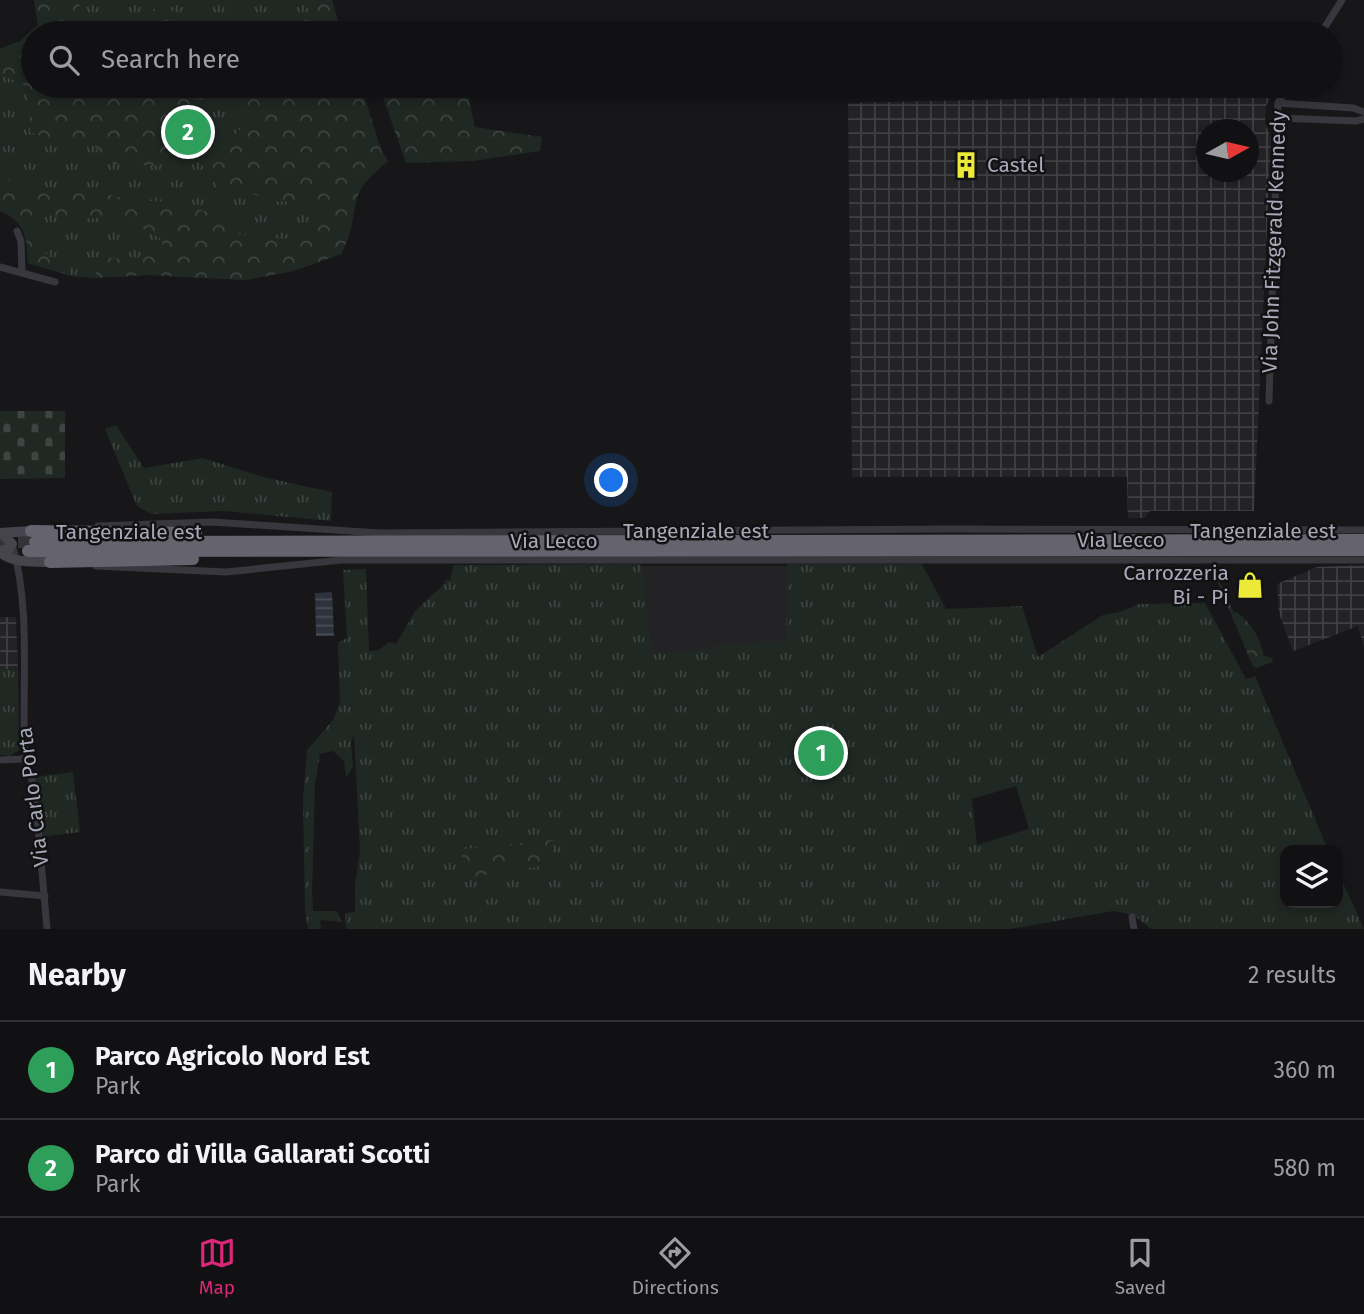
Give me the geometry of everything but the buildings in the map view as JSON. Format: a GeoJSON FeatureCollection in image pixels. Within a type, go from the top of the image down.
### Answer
{"type":"FeatureCollection","features":[{"type":"Feature","properties":{"kind":"highway"},"geometry":{"type":"LineString","coordinates":[[31,541],[231,534],[292,546]]}},
{"type":"Feature","properties":{"kind":"highway","name":"Tangenziale est"},"geometry":{"type":"LineString","coordinates":[[292,546],[1364,540]]}},
{"type":"Feature","properties":{"kind":"highway","name":"Tangenziale est"},"geometry":{"type":"LineString","coordinates":[[31,541],[292,546],[1364,550]]}},
{"type":"Feature","properties":{"kind":"highway"},"geometry":{"type":"LineString","coordinates":[[45,562],[242,558],[292,546]]}},
{"type":"Feature","properties":{"kind":"street"},"geometry":{"type":"LineString","coordinates":[[1329,21],[1344,0]]}},
{"type":"Feature","properties":{"kind":"street","name":"Via John Fitzgerald Kennedy"},"geometry":{"type":"LineString","coordinates":[[1269,401],[1277,118],[1281,98]]}},
{"type":"Feature","properties":{"kind":"street"},"geometry":{"type":"LineString","coordinates":[[1278,103],[1353,108],[1364,112]]}},
{"type":"Feature","properties":{"kind":"street"},"geometry":{"type":"LineString","coordinates":[[1277,118],[1364,119]]}},
{"type":"Feature","properties":{"kind":"street"},"geometry":{"type":"LineString","coordinates":[[17,231],[21,241],[22,273]]}},
{"type":"Feature","properties":{"kind":"street"},"geometry":{"type":"LineString","coordinates":[[0,267],[55,282]]}},
{"type":"Feature","properties":{"kind":"street","name":"Via Lecco"},"geometry":{"type":"LineString","coordinates":[[1,534],[31,541],[212,522],[380,533],[1364,530]]}},
{"type":"Feature","properties":{"kind":"street","name":"Via Lecco"},"geometry":{"type":"LineString","coordinates":[[1,534],[12,544],[6,555],[45,562],[97,567],[226,572],[342,560],[1364,561]]}},
{"type":"Feature","properties":{"kind":"street","name":"Via Carlo Porta"},"geometry":{"type":"LineString","coordinates":[[6,555],[20,581],[25,759],[31,774],[47,929]]}},
{"type":"Feature","properties":{"kind":"street","name":"Via Carlo Porta"},"geometry":{"type":"LineString","coordinates":[[6,555],[20,581]]}},
{"type":"Feature","properties":{"kind":"street"},"geometry":{"type":"LineString","coordinates":[[20,581],[25,568],[45,562]]}},
{"type":"Feature","properties":{"kind":"street"},"geometry":{"type":"LineString","coordinates":[[0,760],[25,759]]}},
{"type":"Feature","properties":{"kind":"street"},"geometry":{"type":"LineString","coordinates":[[0,892],[45,896]]}},
{"type":"Feature","properties":{"kind":"street"},"geometry":{"type":"LineString","coordinates":[[1132,917],[1134,929]]}},
{"type":"Feature","properties":{"kind":"shaded area"},"geometry":{"type":"Polygon","coordinates":[[[1058,98],[1271,98],[1266,106],[1265,123],[1271,138],[1254,511],[1150,511],[1145,518],[1128,518],[1127,477],[852,477],[848,103],[1058,98]]]}},
{"type":"Feature","properties":{"kind":"shaded area"},"geometry":{"type":"Polygon","coordinates":[[[1364,565],[1364,648],[1358,626],[1293,651],[1279,613],[1277,584],[1317,567],[1364,565]]]}},
{"type":"Feature","properties":{"kind":"shaded area"},"geometry":{"type":"Polygon","coordinates":[[[579,566],[785,566],[797,575],[788,644],[599,668],[579,566]]]}},
{"type":"Feature","properties":{"kind":"shaded area"},"geometry":{"type":"Polygon","coordinates":[[[332,592],[334,636],[316,636],[315,593],[332,592]]]}},
{"type":"Feature","properties":{"kind":"shaded area"},"geometry":{"type":"Polygon","coordinates":[[[0,617],[16,617],[18,670],[0,669],[0,617]]]}},
{"type":"Feature","properties":{"kind":"green space"},"geometry":{"type":"Polygon","coordinates":[[[34,0],[332,0],[338,21],[37,21],[34,0]]]}},
{"type":"Feature","properties":{"kind":"green space"},"geometry":{"type":"Polygon","coordinates":[[[34,0],[81,0],[79,7],[82,21],[37,21],[34,0]]]}},
{"type":"Feature","properties":{"kind":"green space"},"geometry":{"type":"Polygon","coordinates":[[[303,0],[332,0],[338,21],[294,21],[311,13],[303,0]]]}},
{"type":"Feature","properties":{"kind":"green space"},"geometry":{"type":"Polygon","coordinates":[[[163,7],[199,21],[140,21],[141,11],[163,7]]]}},
{"type":"Feature","properties":{"kind":"green space"},"geometry":{"type":"Polygon","coordinates":[[[20,41],[21,98],[365,98],[381,150],[388,161],[360,190],[348,238],[341,254],[293,271],[246,280],[147,275],[96,278],[75,277],[28,263],[27,245],[20,225],[0,211],[0,49],[20,41]]]}},
{"type":"Feature","properties":{"kind":"green space"},"geometry":{"type":"Polygon","coordinates":[[[20,41],[21,83],[0,75],[0,49],[20,41]]]}},
{"type":"Feature","properties":{"kind":"green space"},"geometry":{"type":"Polygon","coordinates":[[[27,98],[199,98],[191,106],[202,137],[221,140],[232,137],[255,115],[239,102],[221,98],[365,98],[381,150],[388,161],[360,190],[348,238],[341,254],[293,271],[246,280],[147,275],[96,278],[96,265],[106,257],[132,261],[161,250],[163,240],[122,217],[75,219],[43,214],[36,232],[41,245],[50,257],[69,263],[69,275],[28,263],[22,229],[7,214],[7,204],[0,202],[0,179],[66,194],[96,192],[132,200],[188,203],[203,211],[229,215],[232,231],[259,237],[302,241],[314,212],[296,202],[274,201],[250,193],[218,190],[205,168],[184,153],[155,166],[115,164],[88,142],[45,137],[30,132],[27,98]]]}},
{"type":"Feature","properties":{"kind":"green space"},"geometry":{"type":"Polygon","coordinates":[[[383,98],[469,98],[475,127],[542,137],[540,151],[473,161],[406,163],[383,98]]]}},
{"type":"Feature","properties":{"kind":"green space"},"geometry":{"type":"Polygon","coordinates":[[[0,411],[65,411],[65,478],[0,479],[0,411]]]}},
{"type":"Feature","properties":{"kind":"green space"},"geometry":{"type":"Polygon","coordinates":[[[116,425],[144,468],[203,458],[263,477],[332,492],[331,521],[225,511],[151,514],[137,506],[105,429],[116,425]]]}},
{"type":"Feature","properties":{"kind":"green space"},"geometry":{"type":"Polygon","coordinates":[[[641,564],[652,653],[713,649],[713,645],[786,641],[787,564],[922,564],[946,609],[1022,606],[1038,657],[1103,615],[1139,604],[1205,603],[1246,679],[1255,676],[1326,845],[1280,845],[1280,908],[1343,908],[1343,883],[1364,929],[1151,929],[1134,915],[1113,911],[1010,929],[346,929],[345,913],[355,912],[355,884],[360,851],[354,735],[351,742],[353,767],[346,778],[344,761],[333,751],[320,754],[315,785],[313,911],[337,911],[341,922],[320,920],[321,929],[308,929],[305,911],[303,799],[307,750],[333,720],[340,702],[338,643],[347,638],[343,570],[366,569],[369,651],[379,650],[389,642],[396,644],[415,611],[445,583],[444,581],[450,580],[454,565],[641,564]],[[1016,786],[972,799],[977,845],[1029,829],[1016,786]]]}},
{"type":"Feature","properties":{"kind":"green space"},"geometry":{"type":"Polygon","coordinates":[[[1218,577],[1234,613],[1237,612],[1251,626],[1264,656],[1273,658],[1272,662],[1253,667],[1216,578],[1218,577]]]}},
{"type":"Feature","properties":{"kind":"green space"},"geometry":{"type":"Polygon","coordinates":[[[0,669],[18,670],[19,750],[10,756],[0,755],[0,669]]]}},
{"type":"Feature","properties":{"kind":"green space"},"geometry":{"type":"Polygon","coordinates":[[[73,772],[80,832],[42,837],[34,777],[73,772]]]}},
{"type":"Feature","properties":{"kind":"green space"},"geometry":{"type":"Polygon","coordinates":[[[553,840],[554,864],[458,879],[463,849],[553,840]]]}},
{"type":"Feature","properties":{"kind":"tunnel"},"geometry":{"type":"LineString","coordinates":[[0,542],[35,542]]}},
{"type":"Feature","properties":{"kind":"place","name":"Parco di Villa Gallarati Scotti"},"geometry":{"type":"Point","coordinates":[188,132]}},
{"type":"Feature","properties":{"kind":"place","name":"Castel"},"geometry":{"type":"Point","coordinates":[966,165]}},
{"type":"Feature","properties":{"kind":"place","name":"Carrozzeria Bi - Pi"},"geometry":{"type":"Point","coordinates":[1250,585]}},
{"type":"Feature","properties":{"kind":"place","name":"Parco Agricolo Nord Est"},"geometry":{"type":"Point","coordinates":[821,753]}}]}
